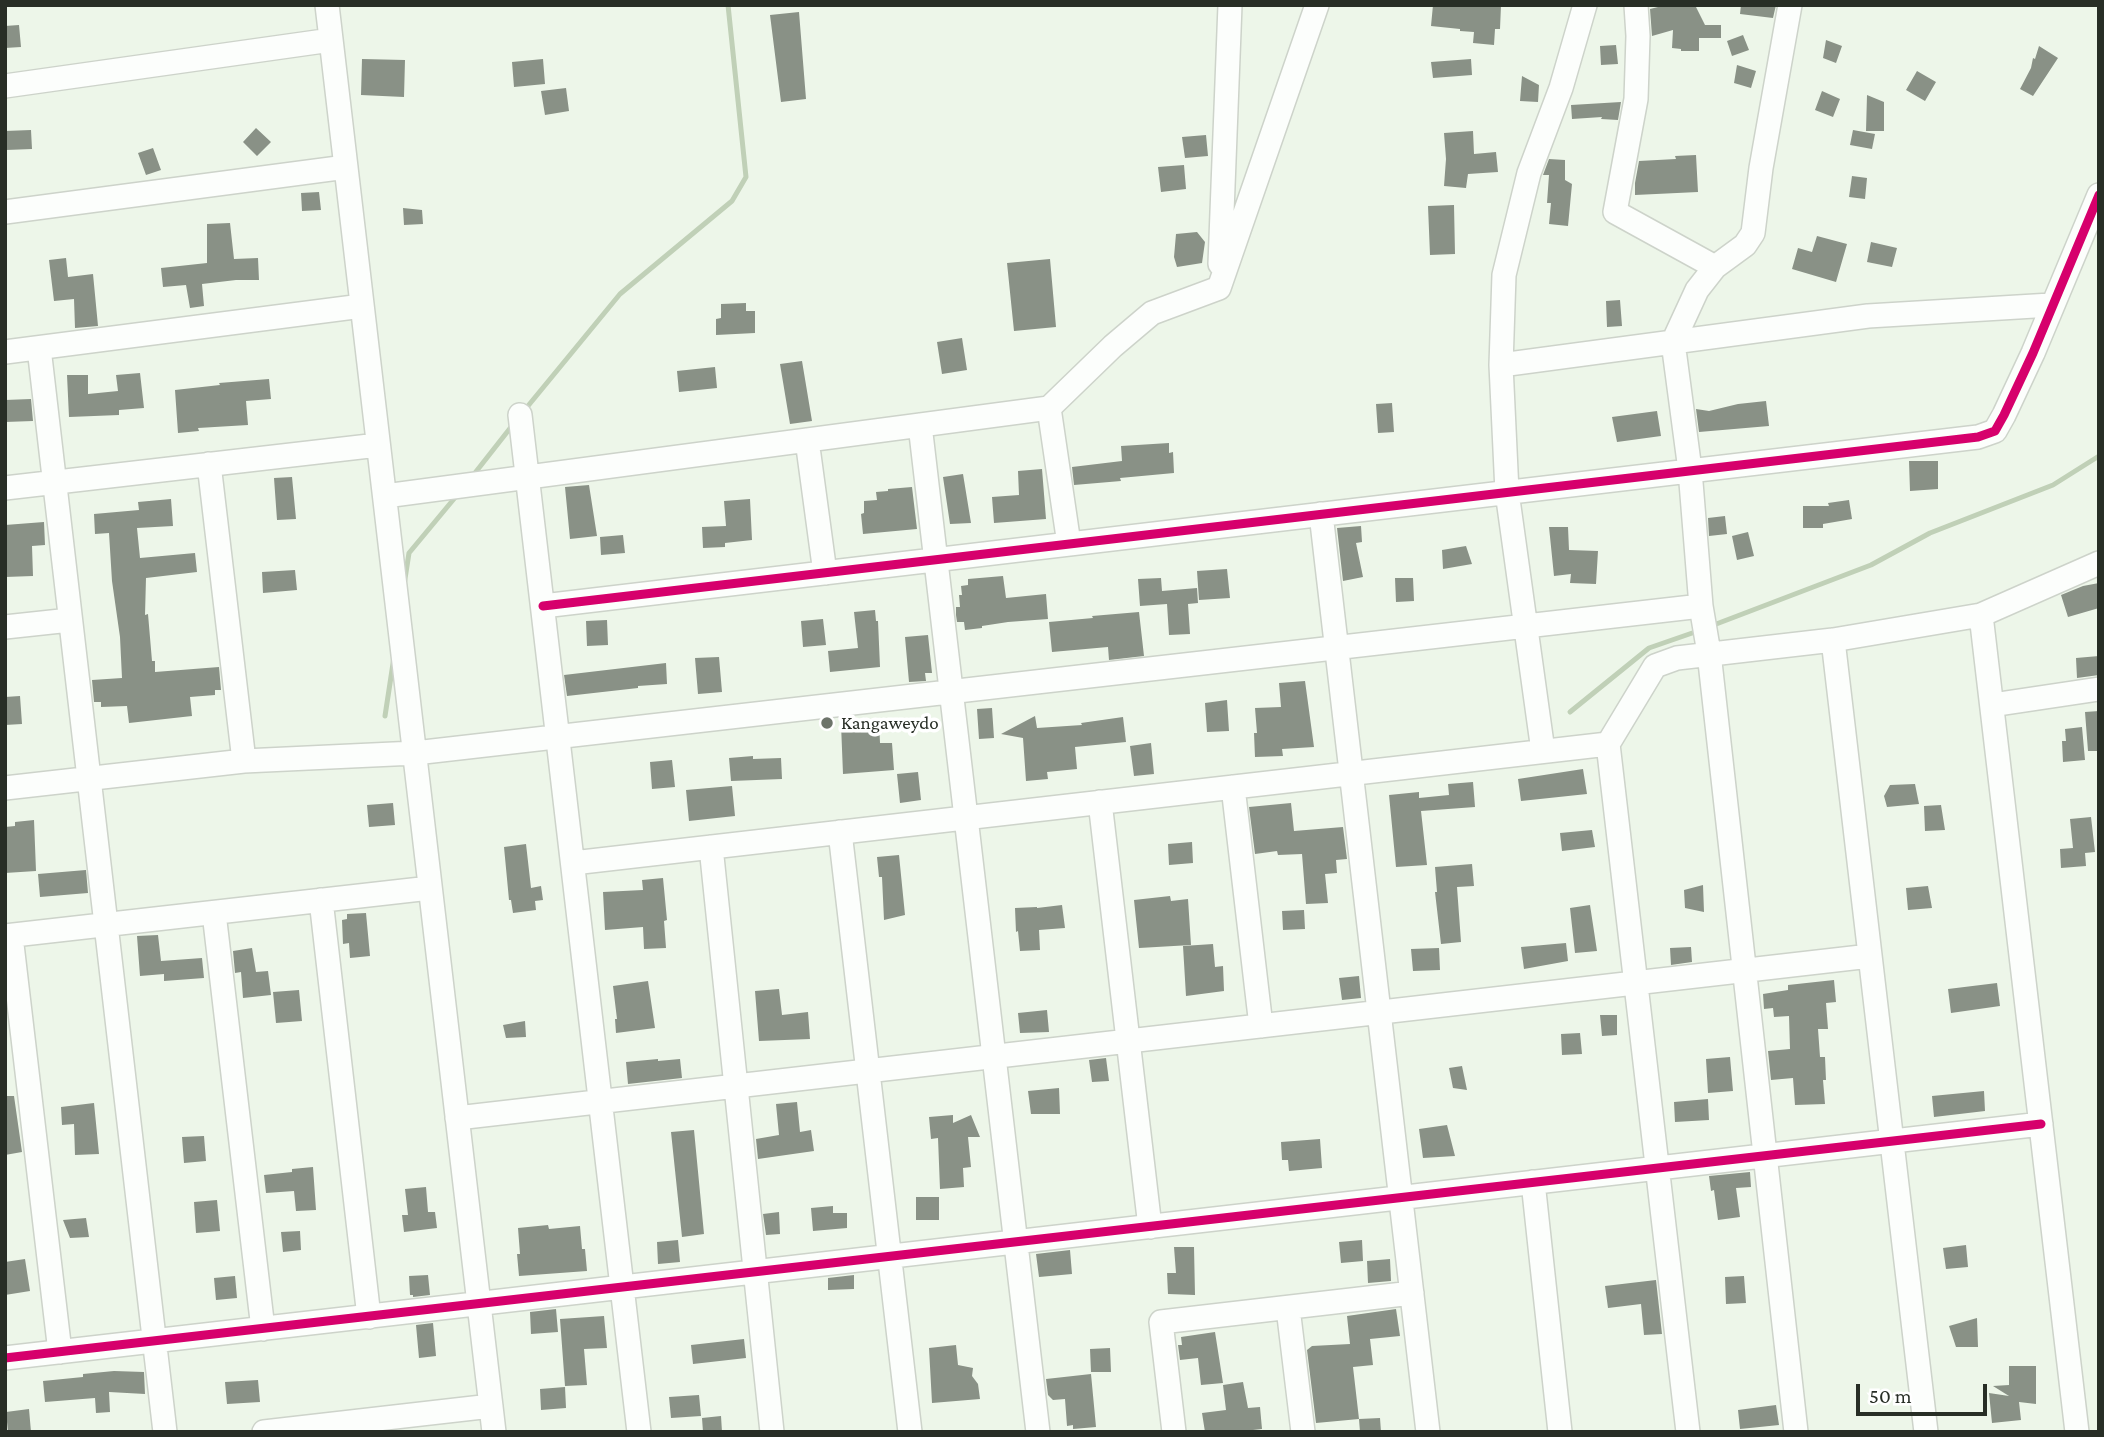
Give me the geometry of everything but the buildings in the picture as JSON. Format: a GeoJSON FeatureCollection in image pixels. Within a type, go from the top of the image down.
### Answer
{"type":"FeatureCollection","features":[{"type":"Feature","properties":{"kind":"street"},"geometry":{"type":"LineString","coordinates":[[327,5],[494,1432]]}},
{"type":"Feature","properties":{"kind":"street"},"geometry":{"type":"LineString","coordinates":[[1219,288],[1230,5]]}},
{"type":"Feature","properties":{"kind":"street"},"geometry":{"type":"LineString","coordinates":[[1219,288],[1317,5]]}},
{"type":"Feature","properties":{"kind":"street"},"geometry":{"type":"LineString","coordinates":[[1543,751],[1507,492],[1501,365],[1504,275],[1529,173],[1561,88],[1585,5]]}},
{"type":"Feature","properties":{"kind":"street"},"geometry":{"type":"LineString","coordinates":[[1636,5],[1636,99],[1615,212],[1715,267]]}},
{"type":"Feature","properties":{"kind":"street"},"geometry":{"type":"LineString","coordinates":[[1790,5],[1761,168],[1753,233],[1745,245],[1715,267],[1697,290],[1673,342],[1690,470],[1701,606],[1709,653],[1796,1432]]}},
{"type":"Feature","properties":{"kind":"street"},"geometry":{"type":"LineString","coordinates":[[5,86],[331,40]]}},
{"type":"Feature","properties":{"kind":"street"},"geometry":{"type":"LineString","coordinates":[[5,212],[346,167]]}},
{"type":"Feature","properties":{"kind":"street"},"geometry":{"type":"LineString","coordinates":[[543,607],[1979,437],[1995,431],[2033,353],[2051,304],[2099,195]]}},
{"type":"Feature","properties":{"kind":"street"},"geometry":{"type":"LineString","coordinates":[[385,496],[1049,408],[1113,346],[1152,313],[1219,288]]}},
{"type":"Feature","properties":{"kind":"street"},"geometry":{"type":"LineString","coordinates":[[1501,365],[1868,316],[2051,304]]}},
{"type":"Feature","properties":{"kind":"street"},"geometry":{"type":"LineString","coordinates":[[5,352],[362,306]]}},
{"type":"Feature","properties":{"kind":"street"},"geometry":{"type":"LineString","coordinates":[[39,348],[165,1432]]}},
{"type":"Feature","properties":{"kind":"street"},"geometry":{"type":"LineString","coordinates":[[1049,408],[1069,544]]}},
{"type":"Feature","properties":{"kind":"street"},"geometry":{"type":"LineString","coordinates":[[520,415],[639,1432]]}},
{"type":"Feature","properties":{"kind":"street"},"geometry":{"type":"LineString","coordinates":[[920,425],[1038,1432]]}},
{"type":"Feature","properties":{"kind":"street"},"geometry":{"type":"LineString","coordinates":[[807,440],[825,573]]}},
{"type":"Feature","properties":{"kind":"street"},"geometry":{"type":"LineString","coordinates":[[5,488],[379,445]]}},
{"type":"Feature","properties":{"kind":"street"},"geometry":{"type":"LineString","coordinates":[[209,464],[244,761]]}},
{"type":"Feature","properties":{"kind":"street"},"geometry":{"type":"LineString","coordinates":[[1321,514],[1428,1432]]}},
{"type":"Feature","properties":{"kind":"street"},"geometry":{"type":"LineString","coordinates":[[1688,1432],[1608,744],[1655,666],[1677,658],[1833,640],[1981,615],[2099,564]]}},
{"type":"Feature","properties":{"kind":"street"},"geometry":{"type":"LineString","coordinates":[[5,789],[244,761],[415,753],[1701,606]]}},
{"type":"Feature","properties":{"kind":"street"},"geometry":{"type":"LineString","coordinates":[[1981,615],[2077,1432]]}},
{"type":"Feature","properties":{"kind":"street"},"geometry":{"type":"LineString","coordinates":[[5,627],[70,620]]}},
{"type":"Feature","properties":{"kind":"street"},"geometry":{"type":"LineString","coordinates":[[1833,640],[1926,1432]]}},
{"type":"Feature","properties":{"kind":"street"},"geometry":{"type":"LineString","coordinates":[[1992,705],[2099,689]]}},
{"type":"Feature","properties":{"kind":"street"},"geometry":{"type":"LineString","coordinates":[[573,863],[1608,744]]}},
{"type":"Feature","properties":{"kind":"street"},"geometry":{"type":"LineString","coordinates":[[1233,787],[1261,1026]]}},
{"type":"Feature","properties":{"kind":"street"},"geometry":{"type":"LineString","coordinates":[[1100,802],[1150,1227]]}},
{"type":"Feature","properties":{"kind":"street"},"geometry":{"type":"LineString","coordinates":[[840,832],[910,1432]]}},
{"type":"Feature","properties":{"kind":"street"},"geometry":{"type":"LineString","coordinates":[[711,847],[772,1432]]}},
{"type":"Feature","properties":{"kind":"street"},"geometry":{"type":"LineString","coordinates":[[60,1352],[8,936],[430,888]]}},
{"type":"Feature","properties":{"kind":"street"},"geometry":{"type":"LineString","coordinates":[[321,900],[369,1317]]}},
{"type":"Feature","properties":{"kind":"street"},"geometry":{"type":"LineString","coordinates":[[214,912],[263,1329]]}},
{"type":"Feature","properties":{"kind":"street"},"geometry":{"type":"LineString","coordinates":[[457,1118],[1870,956]]}},
{"type":"Feature","properties":{"kind":"street"},"geometry":{"type":"LineString","coordinates":[[5,1359],[2041,1124]]}},
{"type":"Feature","properties":{"kind":"street"},"geometry":{"type":"LineString","coordinates":[[1533,1182],[1560,1432]]}},
{"type":"Feature","properties":{"kind":"street"},"geometry":{"type":"LineString","coordinates":[[1174,1432],[1161,1322],[1412,1293]]}},
{"type":"Feature","properties":{"kind":"street"},"geometry":{"type":"LineString","coordinates":[[1288,1308],[1303,1432]]}},
{"type":"Feature","properties":{"kind":"street"},"geometry":{"type":"LineString","coordinates":[[264,1432],[375,1425],[491,1406]]}},
{"type":"Feature","properties":{"kind":"waterway"},"geometry":{"type":"LineString","coordinates":[[523,412],[620,294],[732,201],[746,177],[728,5]]}},
{"type":"Feature","properties":{"kind":"waterway"},"geometry":{"type":"LineString","coordinates":[[471,478],[515,422]]}},
{"type":"Feature","properties":{"kind":"waterway"},"geometry":{"type":"LineString","coordinates":[[1711,626],[1871,565],[1930,533],[2053,485],[2099,456]]}},
{"type":"Feature","properties":{"kind":"waterway"},"geometry":{"type":"LineString","coordinates":[[404,585],[409,553],[458,494]]}},
{"type":"Feature","properties":{"kind":"waterway"},"geometry":{"type":"LineString","coordinates":[[1570,712],[1649,648],[1698,631]]}},
{"type":"Feature","properties":{"kind":"waterway"},"geometry":{"type":"LineString","coordinates":[[385,716],[394,657]]}},
{"type":"Feature","properties":{"kind":"cycle path"},"geometry":{"type":"LineString","coordinates":[[543,606],[1978,437],[1995,431],[2004,415],[2099,195]]}},
{"type":"Feature","properties":{"kind":"cycle path"},"geometry":{"type":"LineString","coordinates":[[5,1358],[2041,1124]]}},
{"type":"Feature","properties":{"kind":"place","name":"Kangaweydo"},"geometry":{"type":"Point","coordinates":[827,723]}}]}
